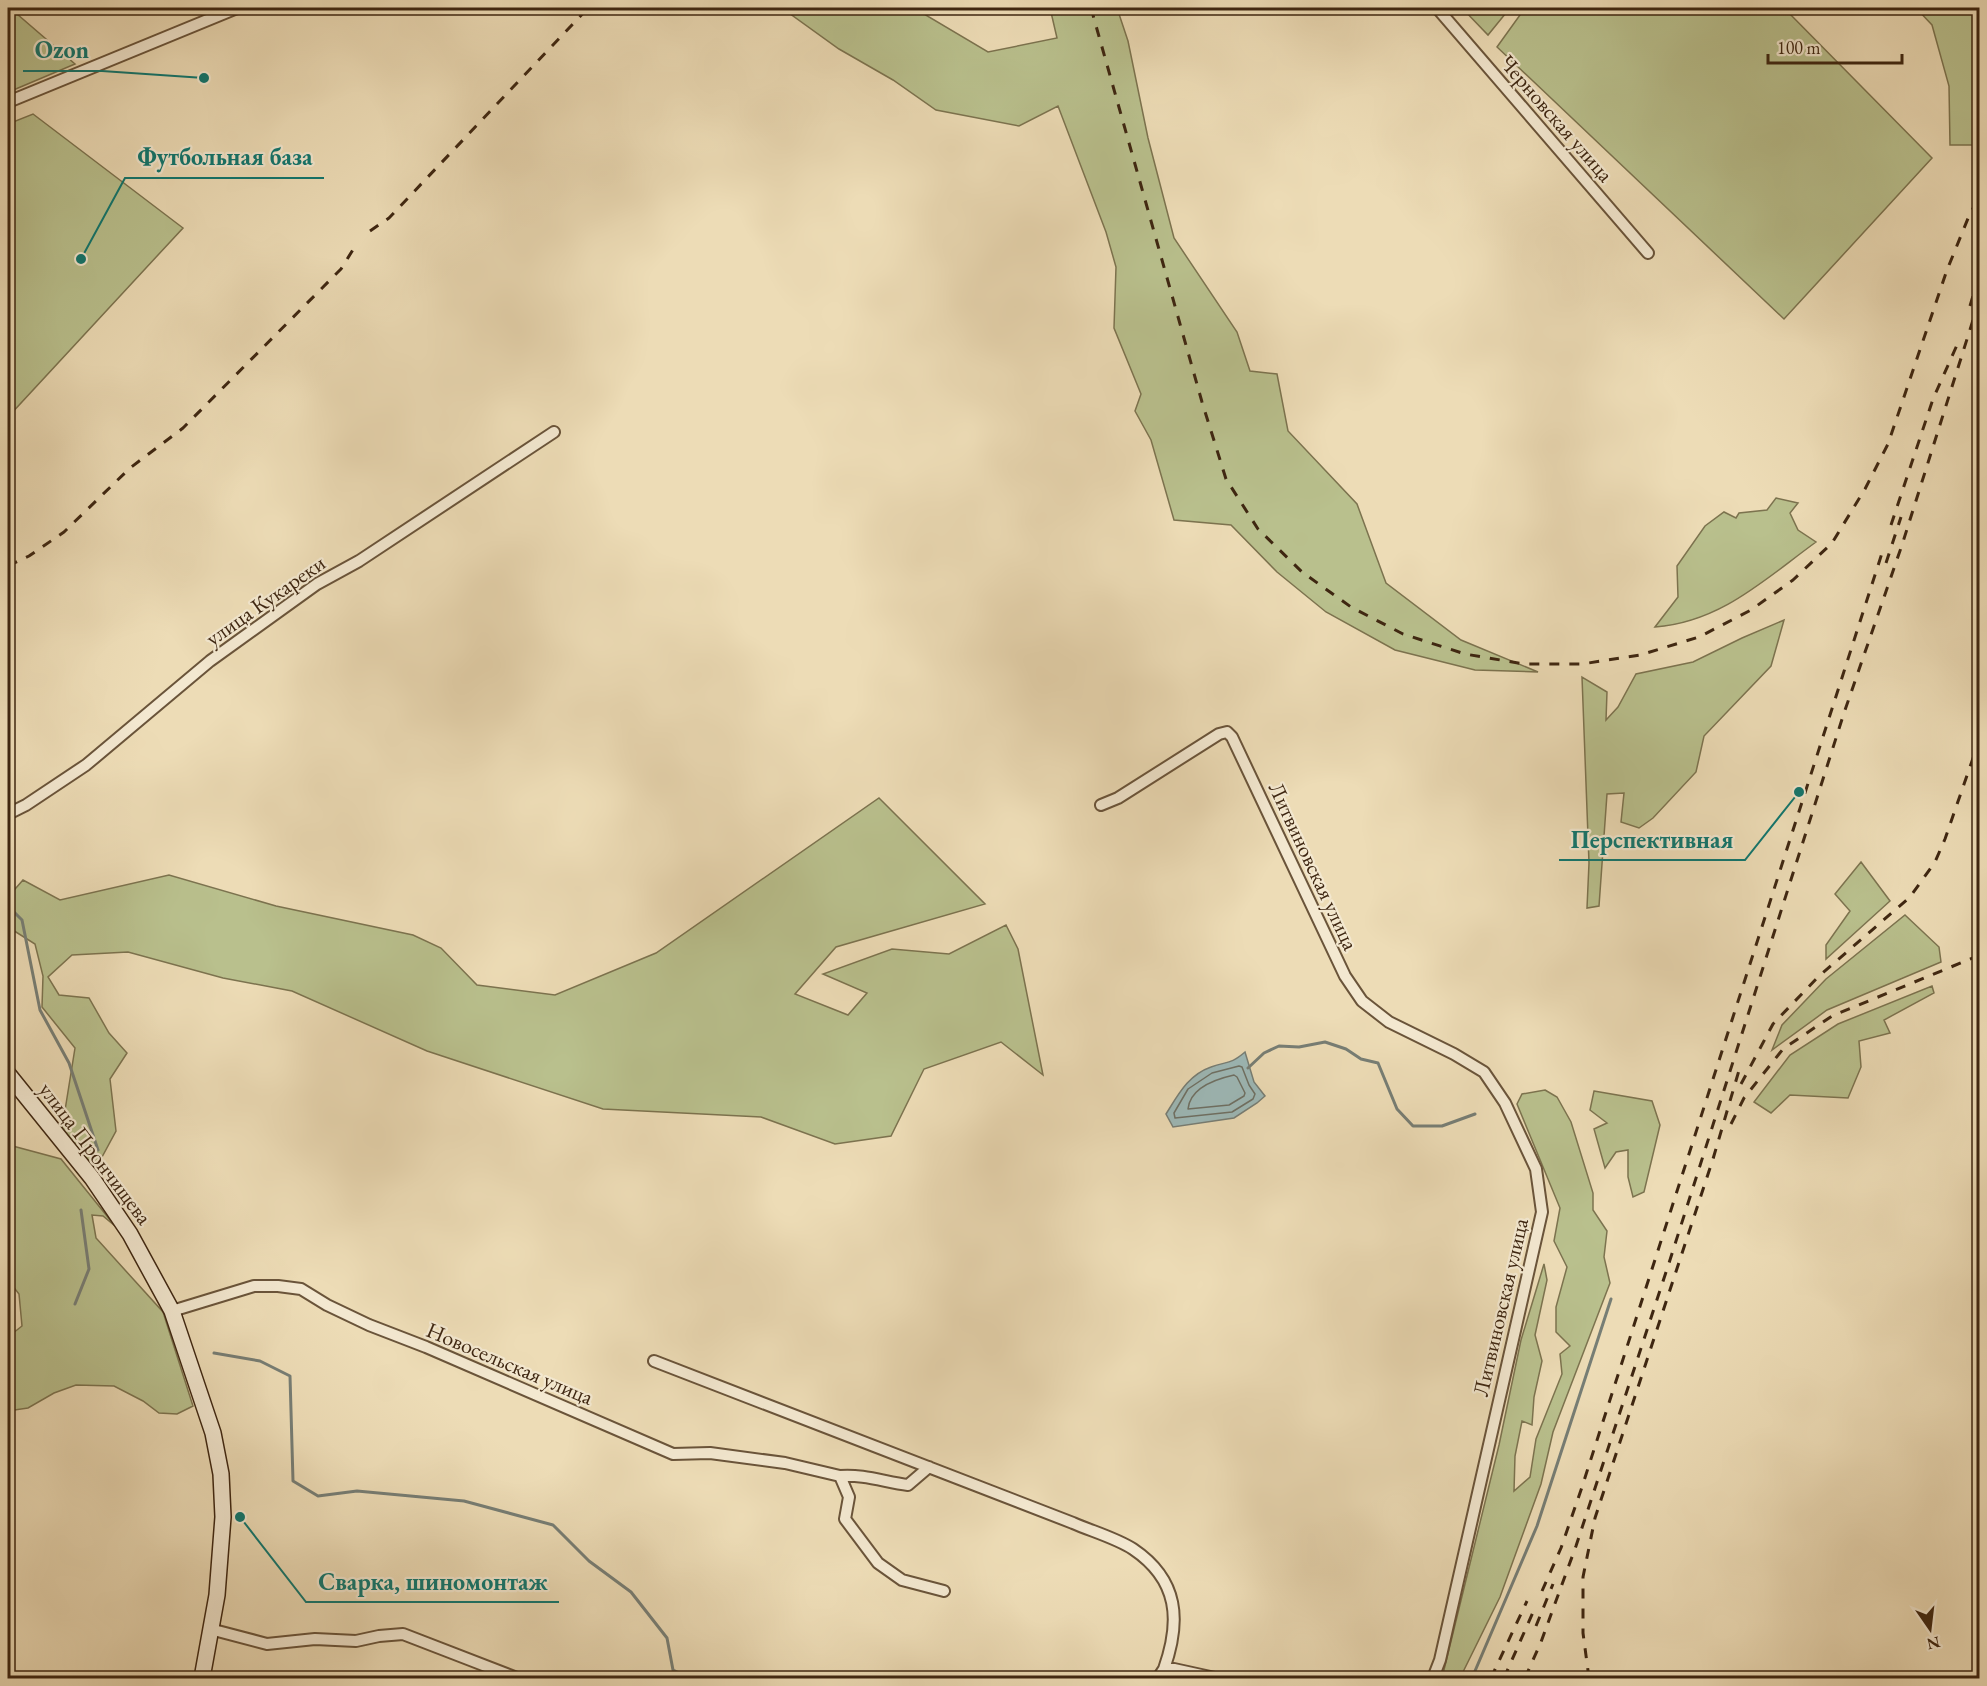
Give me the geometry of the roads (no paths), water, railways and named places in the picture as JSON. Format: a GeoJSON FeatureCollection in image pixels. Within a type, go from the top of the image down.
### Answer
{"type":"FeatureCollection","features":[{"type":"Feature","properties":{"kind":"street"},"geometry":{"type":"LineString","coordinates":[[8,102],[237,8]]}},
{"type":"Feature","properties":{"kind":"street","name":"Черновская улица"},"geometry":{"type":"LineString","coordinates":[[1437,8],[1648,253]]}},
{"type":"Feature","properties":{"kind":"street","name":"улица Кукареки"},"geometry":{"type":"LineString","coordinates":[[8,814],[26,805],[86,765],[210,661],[317,584],[359,561],[554,432]]}},
{"type":"Feature","properties":{"kind":"street","name":"Литвиновская улица"},"geometry":{"type":"LineString","coordinates":[[1101,805],[1118,798],[1219,734],[1227,732],[1232,737],[1345,976],[1362,1001],[1389,1022],[1454,1054],[1484,1072],[1505,1103],[1536,1168],[1542,1212],[1440,1659],[1433,1678]]}},
{"type":"Feature","properties":{"kind":"street","name":"улица Прончищева"},"geometry":{"type":"LineString","coordinates":[[8,1074],[92,1178],[130,1234],[172,1311],[213,1434],[221,1474],[223,1517],[217,1595],[202,1678]]}},
{"type":"Feature","properties":{"kind":"street","name":"Новосельская улица"},"geometry":{"type":"LineString","coordinates":[[172,1311],[254,1286],[301,1288],[327,1305],[369,1325],[426,1347],[674,1454],[710,1454],[785,1463],[840,1476],[856,1475],[908,1485],[929,1467]]}},
{"type":"Feature","properties":{"kind":"street"},"geometry":{"type":"LineString","coordinates":[[654,1361],[1073,1523],[1132,1549],[1156,1570],[1171,1596],[1175,1612],[1171,1651],[1161,1674]]}},
{"type":"Feature","properties":{"kind":"street"},"geometry":{"type":"LineString","coordinates":[[840,1476],[849,1497],[845,1518],[878,1563],[902,1580],[944,1591]]}},
{"type":"Feature","properties":{"kind":"street"},"geometry":{"type":"LineString","coordinates":[[210,1629],[267,1644],[315,1639],[356,1641],[403,1634],[518,1678]]}},
{"type":"Feature","properties":{"kind":"street"},"geometry":{"type":"LineString","coordinates":[[1161,1674],[1174,1669],[1215,1678]]}},
{"type":"Feature","properties":{"kind":"water"},"geometry":{"type":"Polygon","coordinates":[[[1245,1052],[1254,1082],[1265,1096],[1234,1118],[1173,1127],[1166,1114],[1190,1080],[1216,1065],[1232,1061],[1245,1052]]]}},
{"type":"Feature","properties":{"kind":"waterway"},"geometry":{"type":"LineString","coordinates":[[8,906],[22,920],[40,1010],[69,1063],[98,1150]]}},
{"type":"Feature","properties":{"kind":"waterway"},"geometry":{"type":"LineString","coordinates":[[1248,1068],[1264,1053],[1279,1046],[1299,1047],[1325,1042],[1346,1049],[1361,1059],[1378,1063],[1397,1109],[1413,1126],[1442,1126],[1475,1114]]}},
{"type":"Feature","properties":{"kind":"waterway"},"geometry":{"type":"LineString","coordinates":[[75,1304],[89,1269],[81,1210]]}},
{"type":"Feature","properties":{"kind":"waterway"},"geometry":{"type":"LineString","coordinates":[[1472,1678],[1537,1526],[1611,1299]]}},
{"type":"Feature","properties":{"kind":"waterway"},"geometry":{"type":"LineString","coordinates":[[214,1353],[260,1361],[290,1376],[293,1481],[318,1496],[357,1491],[464,1501],[553,1525],[589,1561],[631,1592],[667,1638],[673,1670],[690,1678]]}},
{"type":"Feature","properties":{"kind":"railway"},"geometry":{"type":"LineString","coordinates":[[370,231],[389,218],[588,8]]}},
{"type":"Feature","properties":{"kind":"railway"},"geometry":{"type":"LineString","coordinates":[[1091,8],[1202,402],[1226,479],[1258,529],[1302,572],[1351,607],[1403,634],[1465,654],[1524,664],[1582,664],[1640,655],[1699,637],[1751,610],[1793,580],[1832,543],[1865,489],[1888,444],[1947,270],[1980,195]]}},
{"type":"Feature","properties":{"kind":"railway"},"geometry":{"type":"LineString","coordinates":[[8,566],[29,556],[64,532],[130,468],[183,428],[341,269],[354,248]]}},
{"type":"Feature","properties":{"kind":"railway"},"geometry":{"type":"LineString","coordinates":[[1970,306],[1980,272]]}},
{"type":"Feature","properties":{"kind":"railway"},"geometry":{"type":"LineString","coordinates":[[1525,1678],[1541,1642],[1576,1546],[1669,1263],[1844,713],[1902,545],[1980,298]]}},
{"type":"Feature","properties":{"kind":"railway"},"geometry":{"type":"LineString","coordinates":[[1891,525],[1933,399],[1957,345]]}},
{"type":"Feature","properties":{"kind":"railway"},"geometry":{"type":"LineString","coordinates":[[1886,563],[1901,517]]}},
{"type":"Feature","properties":{"kind":"railway"},"geometry":{"type":"LineString","coordinates":[[1542,1591],[1561,1548],[1581,1490],[1883,550]]}},
{"type":"Feature","properties":{"kind":"railway"},"geometry":{"type":"LineString","coordinates":[[1741,1084],[1773,1024],[1818,977],[1910,897],[1935,862],[1980,738]]}},
{"type":"Feature","properties":{"kind":"railway"},"geometry":{"type":"LineString","coordinates":[[1731,1124],[1744,1098],[1783,1049],[1832,1016],[1980,955]]}},
{"type":"Feature","properties":{"kind":"railway"},"geometry":{"type":"LineString","coordinates":[[1589,1678],[1583,1633],[1583,1577],[1595,1518],[1713,1159],[1740,1067]]}},
{"type":"Feature","properties":{"kind":"railway"},"geometry":{"type":"LineString","coordinates":[[1536,1626],[1553,1584]]}},
{"type":"Feature","properties":{"kind":"railway"},"geometry":{"type":"LineString","coordinates":[[1491,1678],[1527,1601]]}},
{"type":"Feature","properties":{"kind":"railway"},"geometry":{"type":"LineString","coordinates":[[1504,1678],[1534,1610]]}},
{"type":"Feature","properties":{"kind":"place","name":"Ozon"},"geometry":{"type":"Point","coordinates":[204,78]}},
{"type":"Feature","properties":{"kind":"place","name":"Футбольная база"},"geometry":{"type":"Point","coordinates":[81,259]}},
{"type":"Feature","properties":{"kind":"place","name":"Перспективная"},"geometry":{"type":"Point","coordinates":[1799,792]}},
{"type":"Feature","properties":{"kind":"place","name":"Сварка, шиномонтаж"},"geometry":{"type":"Point","coordinates":[240,1517]}}]}
